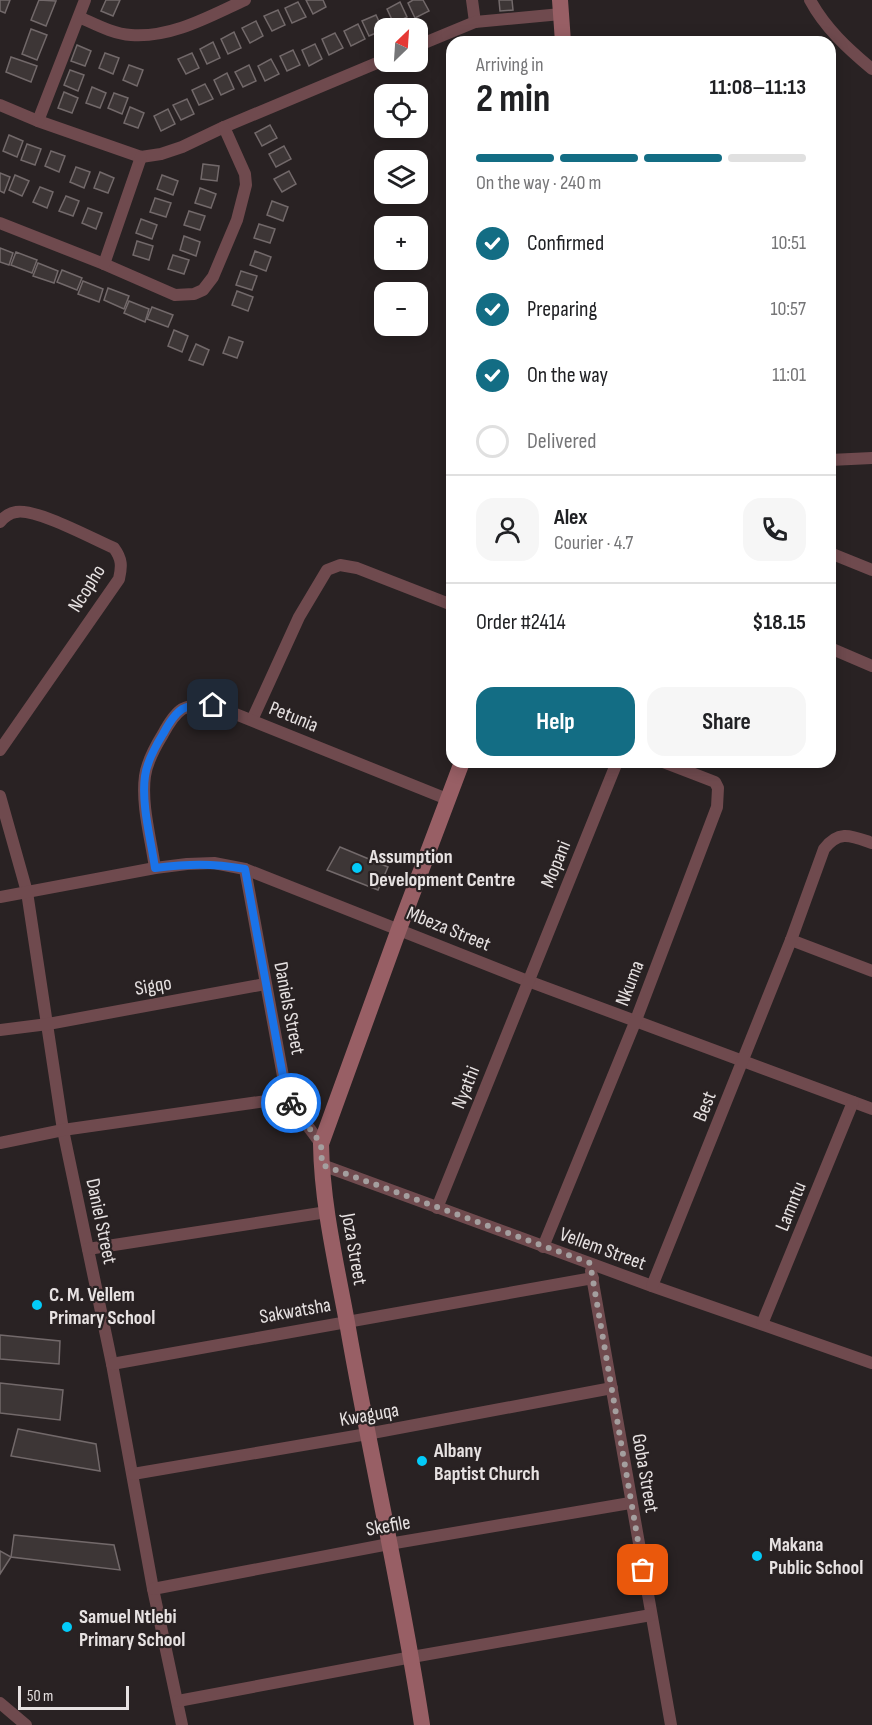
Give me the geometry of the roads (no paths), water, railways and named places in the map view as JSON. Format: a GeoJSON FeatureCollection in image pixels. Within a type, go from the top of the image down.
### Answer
{"type":"FeatureCollection","features":[{"type":"Feature","properties":{"kind":"street"},"geometry":{"type":"LineString","coordinates":[[38,121],[85,0]]}},
{"type":"Feature","properties":{"kind":"street"},"geometry":{"type":"LineString","coordinates":[[79,17],[129,35],[151,35],[192,24],[245,0]]}},
{"type":"Feature","properties":{"kind":"street"},"geometry":{"type":"LineString","coordinates":[[472,0],[475,22]]}},
{"type":"Feature","properties":{"kind":"street"},"geometry":{"type":"LineString","coordinates":[[810,0],[822,21],[872,69]]}},
{"type":"Feature","properties":{"kind":"street"},"geometry":{"type":"LineString","coordinates":[[428,41],[475,22],[561,7],[563,36]]}},
{"type":"Feature","properties":{"kind":"street"},"geometry":{"type":"LineString","coordinates":[[0,105],[38,121],[141,157],[161,154],[374,64]]}},
{"type":"Feature","properties":{"kind":"street"},"geometry":{"type":"LineString","coordinates":[[0,223],[175,295],[194,294],[203,290],[213,277],[237,220],[246,185],[245,174],[224,127]]}},
{"type":"Feature","properties":{"kind":"street"},"geometry":{"type":"LineString","coordinates":[[104,264],[141,157]]}},
{"type":"Feature","properties":{"kind":"street"},"geometry":{"type":"LineString","coordinates":[[836,460],[872,458]]}},
{"type":"Feature","properties":{"kind":"street","name":"Ncopho"},"geometry":{"type":"LineString","coordinates":[[0,522],[5,516],[15,512],[31,512],[114,548],[121,557],[122,567],[119,579],[0,750]]}},
{"type":"Feature","properties":{"kind":"street"},"geometry":{"type":"LineString","coordinates":[[836,555],[872,570]]}},
{"type":"Feature","properties":{"kind":"street"},"geometry":{"type":"LineString","coordinates":[[252,720],[299,617],[327,570],[340,566],[357,568],[446,604]]}},
{"type":"Feature","properties":{"kind":"street"},"geometry":{"type":"LineString","coordinates":[[836,651],[872,666]]}},
{"type":"Feature","properties":{"kind":"street","name":"Petunia"},"geometry":{"type":"LineString","coordinates":[[155,868],[145,798],[145,776],[152,754],[171,720],[192,703],[213,705],[447,800]]}},
{"type":"Feature","properties":{"kind":"street","name":"Joza Street"},"geometry":{"type":"LineString","coordinates":[[422,1725],[412,1657],[367,1434],[327,1212],[321,1144],[460,768]]}},
{"type":"Feature","properties":{"kind":"street","name":"Mopani"},"geometry":{"type":"LineString","coordinates":[[528,981],[615,768]]}},
{"type":"Feature","properties":{"kind":"street","name":"Nkuma"},"geometry":{"type":"LineString","coordinates":[[543,1246],[636,1020],[717,807],[719,794],[715,782],[679,768]]}},
{"type":"Feature","properties":{"kind":"street","name":"Daniel Street"},"geometry":{"type":"LineString","coordinates":[[0,796],[27,892],[63,1130],[112,1364],[153,1589],[182,1725]]}},
{"type":"Feature","properties":{"kind":"street","name":"Best"},"geometry":{"type":"LineString","coordinates":[[652,1286],[744,1060],[824,849],[831,839],[843,835],[872,843]]}},
{"type":"Feature","properties":{"kind":"street","name":"Mbeza Street"},"geometry":{"type":"LineString","coordinates":[[0,897],[187,864],[214,863],[245,869],[528,981],[872,1109]]}},
{"type":"Feature","properties":{"kind":"street","name":"Daniels Street"},"geometry":{"type":"LineString","coordinates":[[245,869],[287,1098],[321,1144]]}},
{"type":"Feature","properties":{"kind":"street"},"geometry":{"type":"LineString","coordinates":[[791,940],[872,971]]}},
{"type":"Feature","properties":{"kind":"street","name":"Nyathi"},"geometry":{"type":"LineString","coordinates":[[437,1208],[528,981]]}},
{"type":"Feature","properties":{"kind":"street","name":"Sigqo"},"geometry":{"type":"LineString","coordinates":[[0,1030],[48,1024],[265,984]]}},
{"type":"Feature","properties":{"kind":"street"},"geometry":{"type":"LineString","coordinates":[[0,1143],[63,1130],[287,1098]]}},
{"type":"Feature","properties":{"kind":"street","name":"Lamntu"},"geometry":{"type":"LineString","coordinates":[[762,1324],[854,1102]]}},
{"type":"Feature","properties":{"kind":"street","name":"Vellem Street"},"geometry":{"type":"LineString","coordinates":[[322,1165],[872,1364]]}},
{"type":"Feature","properties":{"kind":"street"},"geometry":{"type":"LineString","coordinates":[[88,1249],[327,1212]]}},
{"type":"Feature","properties":{"kind":"street","name":"Goba Street"},"geometry":{"type":"LineString","coordinates":[[590,1263],[630,1503],[671,1725]]}},
{"type":"Feature","properties":{"kind":"street","name":"Sakwatsha"},"geometry":{"type":"LineString","coordinates":[[112,1364],[593,1278]]}},
{"type":"Feature","properties":{"kind":"street","name":"Kwaguqa"},"geometry":{"type":"LineString","coordinates":[[133,1474],[367,1434],[612,1388]]}},
{"type":"Feature","properties":{"kind":"street","name":"Skefile"},"geometry":{"type":"LineString","coordinates":[[153,1589],[389,1544],[630,1503]]}},
{"type":"Feature","properties":{"kind":"street"},"geometry":{"type":"LineString","coordinates":[[178,1701],[651,1615]]}},
{"type":"Feature","properties":{"kind":"street"},"geometry":{"type":"LineString","coordinates":[[0,1703],[26,1725]]}},
{"type":"Feature","properties":{"kind":"place","name":"Assumption Development Centre"},"geometry":{"type":"Point","coordinates":[357,868]}},
{"type":"Feature","properties":{"kind":"place","name":"C. M. Vellem Primary School"},"geometry":{"type":"Point","coordinates":[37,1305]}},
{"type":"Feature","properties":{"kind":"place","name":"Albany Baptist Church"},"geometry":{"type":"Point","coordinates":[422,1461]}},
{"type":"Feature","properties":{"kind":"place","name":"Makana Public School"},"geometry":{"type":"Point","coordinates":[757,1556]}},
{"type":"Feature","properties":{"kind":"place","name":"Samuel Ntlebi Primary School"},"geometry":{"type":"Point","coordinates":[67,1627]}}]}
